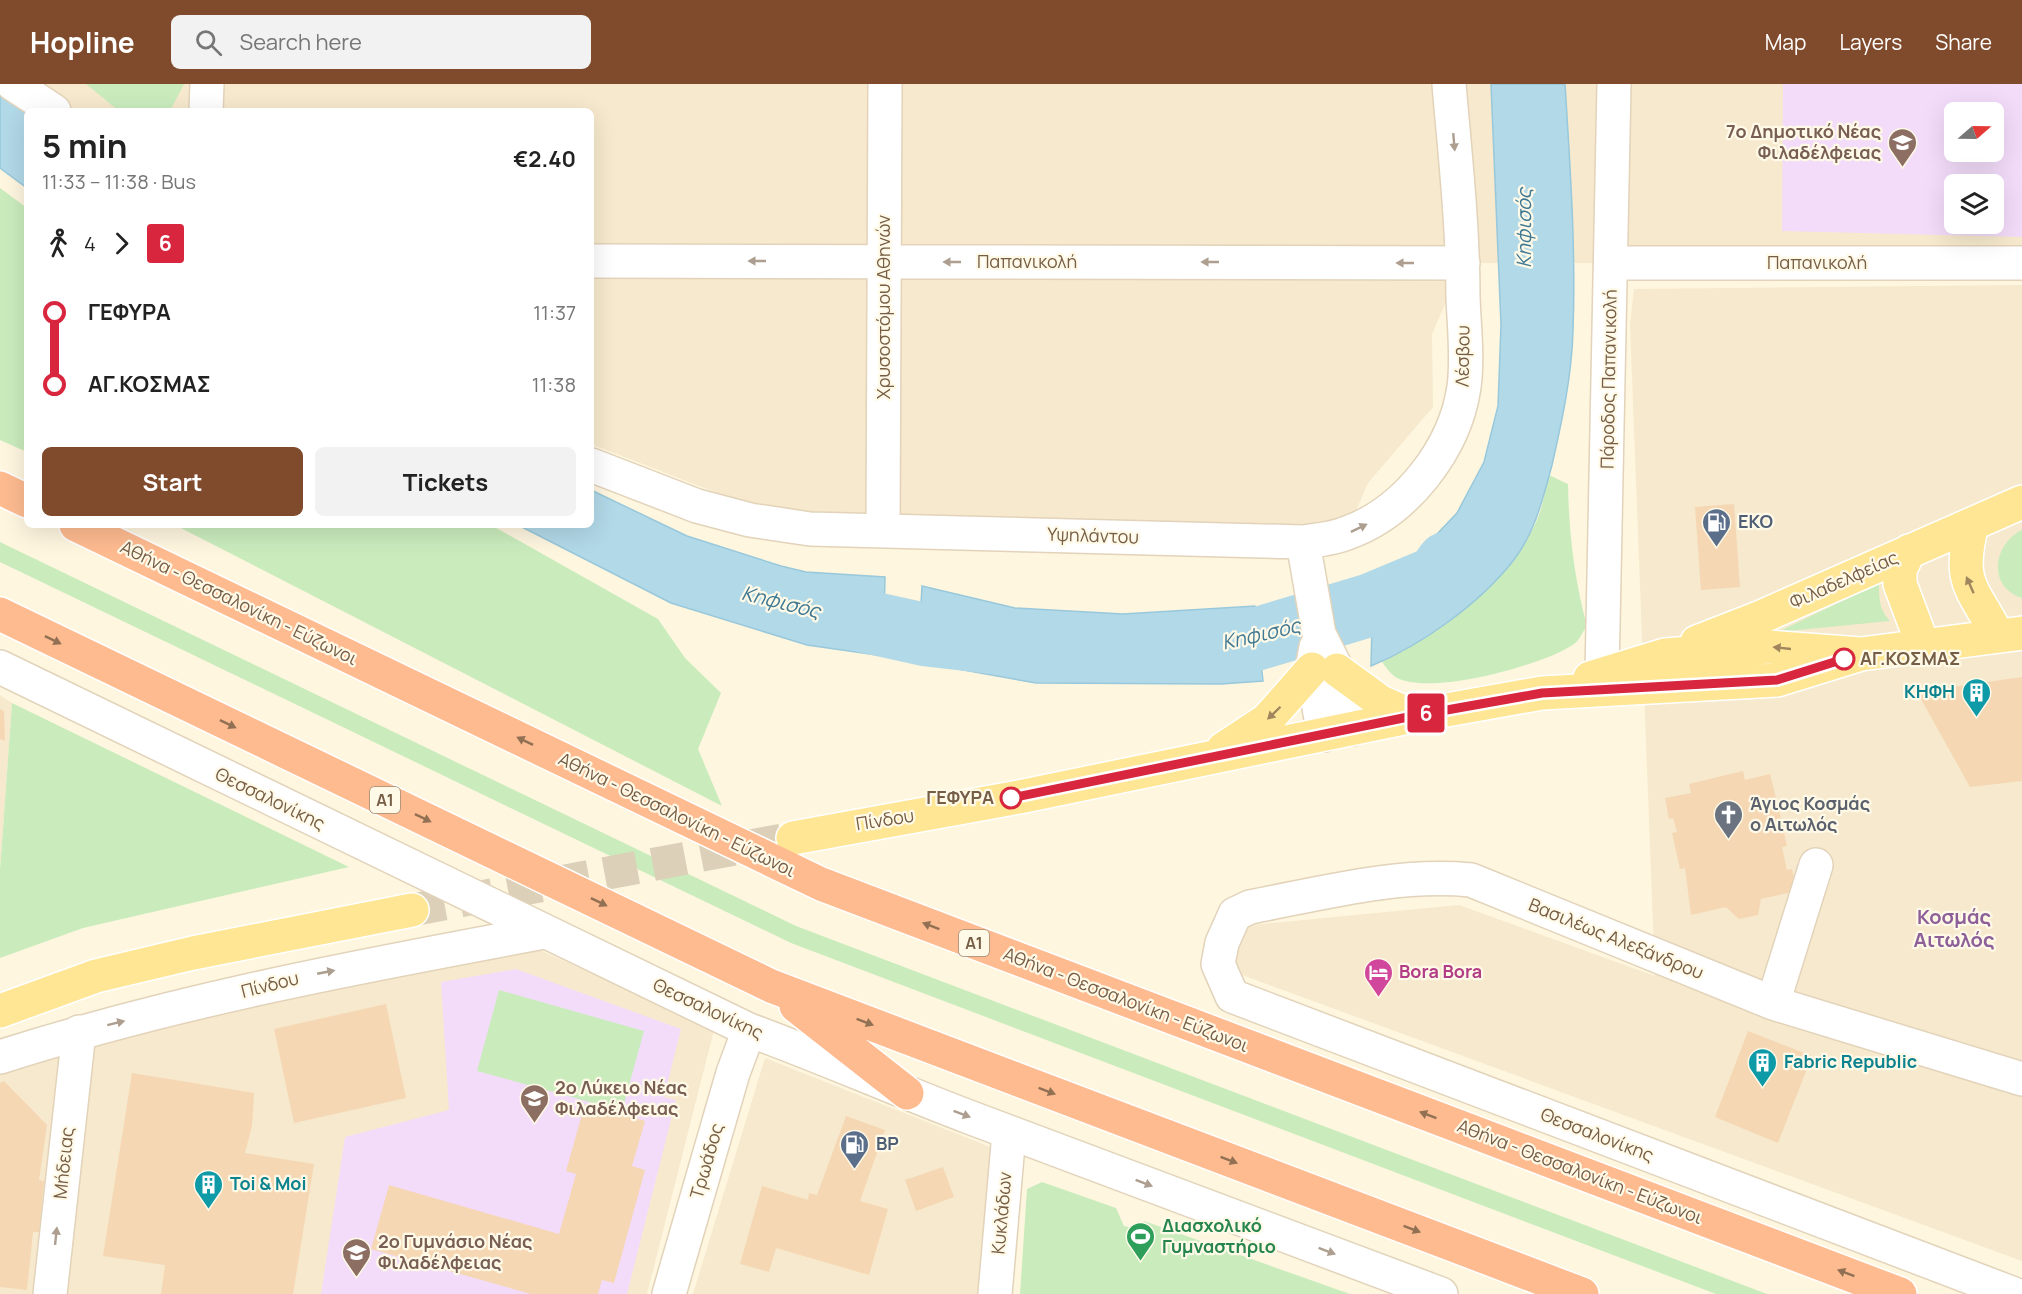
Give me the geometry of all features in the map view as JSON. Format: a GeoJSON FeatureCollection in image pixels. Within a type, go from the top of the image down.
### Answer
{"type":"FeatureCollection","features":[{"type":"Feature","properties":{"kind":"highway"},"geometry":{"type":"LineString","coordinates":[[0,488],[24,500]]}},
{"type":"Feature","properties":{"kind":"highway","name":"Αθήνα - Θεσσαλονίκη - Εύζωνοι"},"geometry":{"type":"LineString","coordinates":[[82,528],[821,884],[1900,1294]]}},
{"type":"Feature","properties":{"kind":"highway","name":"Α1"},"geometry":{"type":"LineString","coordinates":[[0,614],[771,986],[1582,1294]]}},
{"type":"Feature","properties":{"kind":"highway"},"geometry":{"type":"LineString","coordinates":[[771,986],[907,1094]]}},
{"type":"Feature","properties":{"kind":"main road","name":"Φιλαδελφείας"},"geometry":{"type":"LineString","coordinates":[[1665,655],[1761,617],[2022,502]]}},
{"type":"Feature","properties":{"kind":"main road"},"geometry":{"type":"LineString","coordinates":[[1542,693],[1665,655],[1768,647],[1861,654],[1924,648],[2010,635],[1965,575],[1964,554],[1972,524]]}},
{"type":"Feature","properties":{"kind":"main road"},"geometry":{"type":"LineString","coordinates":[[1909,550],[1900,570],[1900,584],[1924,648]]}},
{"type":"Feature","properties":{"kind":"main road"},"geometry":{"type":"LineString","coordinates":[[1542,693],[1777,680],[1861,654]]}},
{"type":"Feature","properties":{"kind":"main road"},"geometry":{"type":"LineString","coordinates":[[1203,760],[1241,739],[1267,720],[1325,670],[1381,702],[1413,716]]}},
{"type":"Feature","properties":{"kind":"main road","name":"Πίνδου"},"geometry":{"type":"LineString","coordinates":[[793,838],[1203,760],[1413,716],[1542,693]]}},
{"type":"Feature","properties":{"kind":"main road"},"geometry":{"type":"LineString","coordinates":[[0,1011],[107,974],[412,910]]}},
{"type":"Feature","properties":{"kind":"street"},"geometry":{"type":"LineString","coordinates":[[13,84],[49,108]]}},
{"type":"Feature","properties":{"kind":"street"},"geometry":{"type":"LineString","coordinates":[[206,108],[207,84]]}},
{"type":"Feature","properties":{"kind":"street","name":"Χρυσοστόμου Αθηνών"},"geometry":{"type":"LineString","coordinates":[[883,530],[885,84]]}},
{"type":"Feature","properties":{"kind":"street","name":"Λέσβου"},"geometry":{"type":"LineString","coordinates":[[1302,542],[1346,534],[1371,522],[1414,486],[1448,440],[1458,414],[1464,386],[1463,263],[1449,84]]}},
{"type":"Feature","properties":{"kind":"street","name":"Πάροδος Παπανικολή"},"geometry":{"type":"LineString","coordinates":[[1602,674],[1614,84]]}},
{"type":"Feature","properties":{"kind":"street","name":"Παπανικολή"},"geometry":{"type":"LineString","coordinates":[[594,261],[1463,263]]}},
{"type":"Feature","properties":{"kind":"street","name":"Παπανικολή"},"geometry":{"type":"LineString","coordinates":[[1612,263],[2022,263]]}},
{"type":"Feature","properties":{"kind":"street","name":"Υψηλάντου"},"geometry":{"type":"LineString","coordinates":[[594,466],[697,506],[750,520],[810,529],[1302,542]]}},
{"type":"Feature","properties":{"kind":"street"},"geometry":{"type":"LineString","coordinates":[[1302,542],[1338,732]]}},
{"type":"Feature","properties":{"kind":"street","name":"Θεσσαλονίκης"},"geometry":{"type":"LineString","coordinates":[[0,667],[749,1030],[819,1055],[907,1094],[1441,1294]]}},
{"type":"Feature","properties":{"kind":"street"},"geometry":{"type":"LineString","coordinates":[[1773,1003],[1816,865]]}},
{"type":"Feature","properties":{"kind":"street","name":"Βασιλέως Αλεξάνδρου"},"geometry":{"type":"LineString","coordinates":[[1222,943],[1234,914],[1250,907],[1405,879],[1442,877],[1471,880],[1773,1003],[2022,1079]]}},
{"type":"Feature","properties":{"kind":"street","name":"Πίνδου"},"geometry":{"type":"LineString","coordinates":[[0,1057],[79,1032],[305,976],[544,932]]}},
{"type":"Feature","properties":{"kind":"street","name":"Θεσσαλονίκης"},"geometry":{"type":"LineString","coordinates":[[1222,943],[1218,964],[1232,996],[2014,1294]]}},
{"type":"Feature","properties":{"kind":"street","name":"Τρωάδος"},"geometry":{"type":"LineString","coordinates":[[677,1293],[733,1073],[749,1030]]}},
{"type":"Feature","properties":{"kind":"street","name":"Μήδειας"},"geometry":{"type":"LineString","coordinates":[[50,1294],[79,1032]]}},
{"type":"Feature","properties":{"kind":"street","name":"Κυκλάδων"},"geometry":{"type":"LineString","coordinates":[[995,1294],[1009,1132]]}},
{"type":"Feature","properties":{"kind":"shaded area"},"geometry":{"type":"Polygon","coordinates":[[[7,84],[2022,84],[2022,263],[1463,263],[1432,334],[1433,407],[1368,483],[1346,534],[810,529],[594,445],[594,108],[42,108],[7,84]]]}},
{"type":"Feature","properties":{"kind":"shaded area","name":"7ο Δημοτικό Νέας Φιλαδέλφειας"},"geometry":{"type":"Polygon","coordinates":[[[1783,84],[2022,84],[2022,237],[1782,231],[1783,84]]]}},
{"type":"Feature","properties":{"kind":"shaded area"},"geometry":{"type":"Polygon","coordinates":[[[2022,285],[2022,1261],[1223,968],[1241,926],[1459,905],[1655,976],[1630,324],[1634,289],[2022,285]]]}},
{"type":"Feature","properties":{"kind":"shaded area"},"geometry":{"type":"Polygon","coordinates":[[[0,695],[12,703],[0,870],[0,695]]]}},
{"type":"Feature","properties":{"kind":"shaded area"},"geometry":{"type":"Polygon","coordinates":[[[540,950],[714,1030],[647,1294],[0,1294],[0,1070],[245,1004],[540,950]]]}},
{"type":"Feature","properties":{"kind":"shaded area","name":"2ο Λύκειο Νέας Φιλαδέλφειας"},"geometry":{"type":"Polygon","coordinates":[[[516,969],[681,1029],[664,1097],[676,1100],[627,1294],[321,1294],[345,1137],[449,1110],[441,982],[516,969]]]}},
{"type":"Feature","properties":{"kind":"shaded area"},"geometry":{"type":"Polygon","coordinates":[[[765,1058],[998,1150],[984,1294],[693,1294],[765,1058]]]}},
{"type":"Feature","properties":{"kind":"green space"},"geometry":{"type":"Polygon","coordinates":[[[86,84],[184,84],[172,108],[115,108],[86,84]]]}},
{"type":"Feature","properties":{"kind":"green space"},"geometry":{"type":"Polygon","coordinates":[[[0,188],[24,206],[24,451],[0,440],[0,188]]]}},
{"type":"Feature","properties":{"kind":"green space"},"geometry":{"type":"Polygon","coordinates":[[[1549,475],[1568,484],[1573,555],[1587,626],[1578,641],[1538,661],[1484,676],[1430,683],[1409,682],[1394,676],[1382,662],[1451,619],[1490,586],[1508,567],[1537,520],[1549,475]]]}},
{"type":"Feature","properties":{"kind":"green space"},"geometry":{"type":"Polygon","coordinates":[[[181,528],[496,528],[658,619],[685,658],[721,693],[698,749],[722,806],[181,528]]]}},
{"type":"Feature","properties":{"kind":"green space"},"geometry":{"type":"Polygon","coordinates":[[[2022,530],[2022,598],[2003,585],[1998,565],[2005,545],[2012,536],[2022,530]]]}},
{"type":"Feature","properties":{"kind":"green space"},"geometry":{"type":"Polygon","coordinates":[[[0,542],[796,926],[1767,1294],[1716,1294],[791,943],[0,562],[0,542]]]}},
{"type":"Feature","properties":{"kind":"green space"},"geometry":{"type":"Polygon","coordinates":[[[1879,583],[1880,604],[1890,621],[1778,632],[1879,583]]]}},
{"type":"Feature","properties":{"kind":"green space"},"geometry":{"type":"Polygon","coordinates":[[[12,703],[349,867],[83,928],[0,958],[0,870],[12,703]]]}},
{"type":"Feature","properties":{"kind":"green space"},"geometry":{"type":"Polygon","coordinates":[[[499,990],[644,1031],[622,1111],[477,1071],[499,990]]]}},
{"type":"Feature","properties":{"kind":"green space","name":"Διασχολικό Γυμναστήριο"},"geometry":{"type":"Polygon","coordinates":[[[1042,1182],[1116,1208],[1124,1226],[1141,1230],[1144,1221],[1350,1294],[1020,1294],[1027,1189],[1042,1182]]]}},
{"type":"Feature","properties":{"kind":"water"},"geometry":{"type":"Polygon","coordinates":[[[1491,84],[1565,84],[1572,207],[1574,299],[1571,364],[1559,432],[1537,515],[1527,539],[1513,561],[1467,608],[1410,647],[1371,666],[1373,583],[1417,555],[1457,513],[1484,462],[1498,406],[1501,325],[1491,84]]]}},
{"type":"Feature","properties":{"kind":"water"},"geometry":{"type":"Polygon","coordinates":[[[0,86],[24,108],[24,186],[0,168],[0,86]]]}},
{"type":"Feature","properties":{"kind":"water"},"geometry":{"type":"Polygon","coordinates":[[[594,491],[687,536],[781,566],[806,572],[885,577],[883,656],[807,645],[671,603],[524,528],[594,528],[594,491]]]}},
{"type":"Feature","properties":{"kind":"water"},"geometry":{"type":"Polygon","coordinates":[[[922,586],[1015,608],[1123,614],[1255,606],[1263,681],[1221,684],[1036,683],[918,662],[922,586]]]}},
{"type":"Feature","properties":{"kind":"building","name":"EKO"},"geometry":{"type":"Polygon","coordinates":[[[1734,504],[1740,587],[1701,590],[1695,507],[1734,504]]]}},
{"type":"Feature","properties":{"kind":"building","name":"ΚΗΦΗ"},"geometry":{"type":"Polygon","coordinates":[[[2022,677],[2022,781],[1970,787],[1917,692],[2022,677]]]}},
{"type":"Feature","properties":{"kind":"building"},"geometry":{"type":"Polygon","coordinates":[[[0,709],[4,711],[5,741],[0,739],[0,709]]]}},
{"type":"Feature","properties":{"kind":"building","name":"Άγιος Κοσμάς ο Αιτωλός"},"geometry":{"type":"Polygon","coordinates":[[[1743,771],[1745,780],[1770,774],[1776,798],[1771,799],[1773,811],[1779,810],[1787,846],[1782,847],[1787,870],[1792,869],[1797,891],[1761,899],[1758,915],[1739,919],[1726,907],[1691,915],[1685,868],[1680,869],[1672,833],[1677,832],[1673,818],[1669,819],[1665,798],[1691,793],[1689,784],[1743,771]]]}},
{"type":"Feature","properties":{"kind":"building"},"geometry":{"type":"Polygon","coordinates":[[[386,1004],[406,1098],[294,1123],[274,1029],[386,1004]]]}},
{"type":"Feature","properties":{"kind":"building","name":"Fabric Republic"},"geometry":{"type":"Polygon","coordinates":[[[1748,1031],[1812,1056],[1778,1143],[1715,1117],[1748,1031]]]}},
{"type":"Feature","properties":{"kind":"building","name":"Toi & Moi"},"geometry":{"type":"Polygon","coordinates":[[[132,1073],[254,1093],[252,1126],[245,1153],[314,1164],[293,1294],[161,1294],[165,1265],[103,1256],[132,1073]]]}},
{"type":"Feature","properties":{"kind":"building"},"geometry":{"type":"Polygon","coordinates":[[[4,1081],[47,1125],[39,1180],[44,1181],[39,1232],[33,1232],[27,1290],[0,1287],[0,1083],[4,1081]]]}},
{"type":"Feature","properties":{"kind":"building"},"geometry":{"type":"Polygon","coordinates":[[[585,1104],[645,1121],[632,1166],[645,1170],[614,1283],[602,1280],[598,1294],[531,1294],[371,1249],[389,1185],[559,1234],[576,1174],[566,1171],[585,1104]]]}},
{"type":"Feature","properties":{"kind":"building"},"geometry":{"type":"Polygon","coordinates":[[[846,1116],[885,1130],[860,1201],[888,1209],[869,1275],[776,1248],[769,1272],[740,1264],[762,1186],[808,1200],[809,1193],[817,1195],[846,1116]]]}},
{"type":"Feature","properties":{"kind":"building"},"geometry":{"type":"Polygon","coordinates":[[[943,1167],[954,1197],[916,1211],[905,1180],[943,1167]]]}},
{"type":"Feature","properties":{"kind":"waterway","name":"Κηφισός"},"geometry":{"type":"LineString","coordinates":[[1172,647],[1250,641],[1370,605],[1437,577],[1447,563]]}},
{"type":"Feature","properties":{"kind":"waterway","name":"Κηφισός"},"geometry":{"type":"LineString","coordinates":[[800,607],[927,635],[1006,644]]}},
{"type":"Feature","properties":{"kind":"tunnel"},"geometry":{"type":"LineString","coordinates":[[412,910],[793,838]]}},
{"type":"Feature","properties":{"kind":"bus line","name":"6"},"geometry":{"type":"LineString","coordinates":[[1011,798],[1413,716],[1542,693],[1777,680],[1844,659]]}},
{"type":"Feature","properties":{"kind":"place","name":"7ο Δημοτικό Νέας Φιλαδέλφειας"},"geometry":{"type":"Point","coordinates":[1902,168]}},
{"type":"Feature","properties":{"kind":"place","name":"EKO"},"geometry":{"type":"Point","coordinates":[1717,548]}},
{"type":"Feature","properties":{"kind":"place","name":"ΑΓ.ΚΟΣΜΑΣ"},"geometry":{"type":"Point","coordinates":[1844,659]}},
{"type":"Feature","properties":{"kind":"place","name":"ΚΗΦΗ"},"geometry":{"type":"Point","coordinates":[1976,718]}},
{"type":"Feature","properties":{"kind":"place","name":"ΓΕΦΥΡΑ"},"geometry":{"type":"Point","coordinates":[1011,798]}},
{"type":"Feature","properties":{"kind":"place","name":"Άγιος Κοσμάς ο Αιτωλός"},"geometry":{"type":"Point","coordinates":[1729,840]}},
{"type":"Feature","properties":{"kind":"place","name":"Bora Bora"},"geometry":{"type":"Point","coordinates":[1378,998]}},
{"type":"Feature","properties":{"kind":"place","name":"Fabric Republic"},"geometry":{"type":"Point","coordinates":[1763,1088]}},
{"type":"Feature","properties":{"kind":"place","name":"2ο Λύκειο Νέας Φιλαδέλφειας"},"geometry":{"type":"Point","coordinates":[534,1124]}},
{"type":"Feature","properties":{"kind":"place","name":"BP"},"geometry":{"type":"Point","coordinates":[855,1170]}},
{"type":"Feature","properties":{"kind":"place","name":"Toi & Moi"},"geometry":{"type":"Point","coordinates":[209,1210]}},
{"type":"Feature","properties":{"kind":"place","name":"Διασχολικό Γυμναστήριο"},"geometry":{"type":"Point","coordinates":[1141,1262]}},
{"type":"Feature","properties":{"kind":"place","name":"2ο Γυμνάσιο Νέας Φιλαδέλφειας"},"geometry":{"type":"Point","coordinates":[357,1278]}},
{"type":"Feature","properties":{"kind":"district","name":"Κοσμάς Αιτωλός"},"geometry":{"type":"Point","coordinates":[1954,928]}}]}
